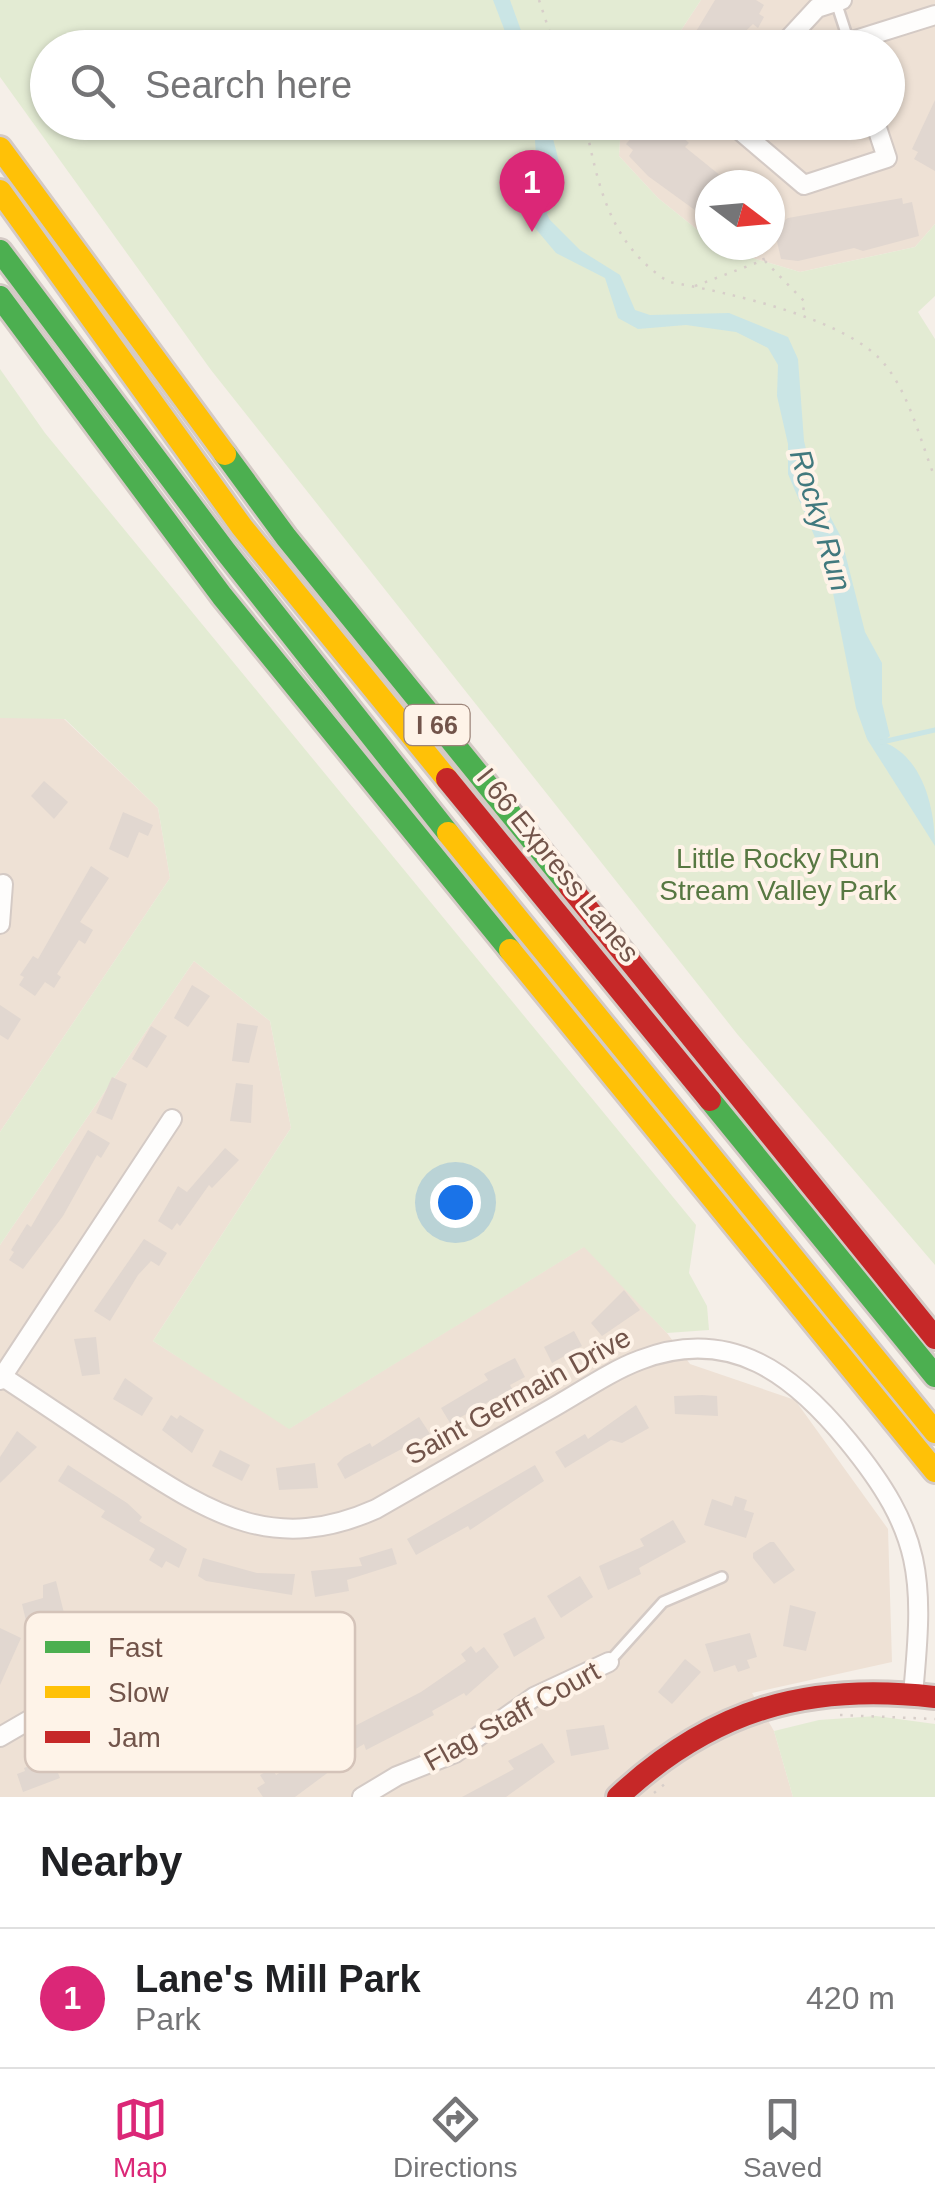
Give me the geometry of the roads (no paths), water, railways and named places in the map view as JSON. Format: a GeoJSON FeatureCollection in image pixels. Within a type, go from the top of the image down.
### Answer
{"type":"FeatureCollection","features":[{"type":"Feature","properties":{"kind":"main road","name":"I 66"},"geometry":{"type":"LineString","coordinates":[[0,148],[84,268],[286,537],[935,1338]]}},
{"type":"Feature","properties":{"kind":"main road","name":"I 66 Express Lanes"},"geometry":{"type":"LineString","coordinates":[[0,191],[242,527],[935,1376]]}},
{"type":"Feature","properties":{"kind":"main road"},"geometry":{"type":"LineString","coordinates":[[0,251],[306,658],[935,1432]]}},
{"type":"Feature","properties":{"kind":"main road"},"geometry":{"type":"LineString","coordinates":[[0,297],[222,596],[935,1471]]}},
{"type":"Feature","properties":{"kind":"main road"},"geometry":{"type":"LineString","coordinates":[[618,1797],[687,1740],[740,1715],[831,1693],[924,1696]]}},
{"type":"Feature","properties":{"kind":"street"},"geometry":{"type":"LineString","coordinates":[[797,30],[817,8],[839,1]]}},
{"type":"Feature","properties":{"kind":"street"},"geometry":{"type":"LineString","coordinates":[[891,30],[935,15]]}},
{"type":"Feature","properties":{"kind":"street"},"geometry":{"type":"LineString","coordinates":[[751,140],[804,185],[887,158],[881,140]]}},
{"type":"Feature","properties":{"kind":"street"},"geometry":{"type":"LineString","coordinates":[[0,924],[3,884]]}},
{"type":"Feature","properties":{"kind":"street"},"geometry":{"type":"LineString","coordinates":[[1,1377],[172,1119]]}},
{"type":"Feature","properties":{"kind":"street","name":"Saint Germain Drive"},"geometry":{"type":"LineString","coordinates":[[1,1377],[204,1508],[247,1524],[296,1530],[338,1523],[376,1509],[642,1359],[698,1350],[752,1359],[786,1375],[814,1400],[877,1477],[899,1512],[913,1551],[920,1589],[924,1696]]}},
{"type":"Feature","properties":{"kind":"street","name":"Flag Staff Court"},"geometry":{"type":"LineString","coordinates":[[362,1797],[396,1776],[456,1754],[534,1697],[609,1662]]}},
{"type":"Feature","properties":{"kind":"street"},"geometry":{"type":"LineString","coordinates":[[0,1737],[25,1722]]}},
{"type":"Feature","properties":{"kind":"lane"},"geometry":{"type":"LineString","coordinates":[[839,1],[846,30]]}},
{"type":"Feature","properties":{"kind":"lane"},"geometry":{"type":"LineString","coordinates":[[609,1662],[664,1602],[722,1577]]}},
{"type":"Feature","properties":{"kind":"water"},"geometry":{"type":"Polygon","coordinates":[[[493,0],[510,0],[521,30],[504,30],[493,0]]]}},
{"type":"Feature","properties":{"kind":"water","name":"Rocky Run"},"geometry":{"type":"Polygon","coordinates":[[[535,140],[553,140],[559,162],[547,214],[580,250],[620,275],[635,310],[650,315],[729,313],[788,337],[798,359],[804,441],[816,490],[841,537],[865,632],[882,663],[882,703],[890,736],[883,742],[908,759],[924,785],[935,846],[867,739],[856,708],[828,568],[788,474],[788,444],[777,396],[778,365],[768,348],[736,332],[686,325],[638,329],[618,318],[605,278],[556,253],[525,216],[537,172],[535,140]]]}},
{"type":"Feature","properties":{"kind":"waterway"},"geometry":{"type":"LineString","coordinates":[[882,742],[935,730]]}},
{"type":"Feature","properties":{"kind":"place","name":"Lane's Mill Park"},"geometry":{"type":"Point","coordinates":[532,232]}},
{"type":"Feature","properties":{"kind":"park label","name":"Little Rocky Run Stream Valley Park"},"geometry":{"type":"Point","coordinates":[778,874]}}]}
